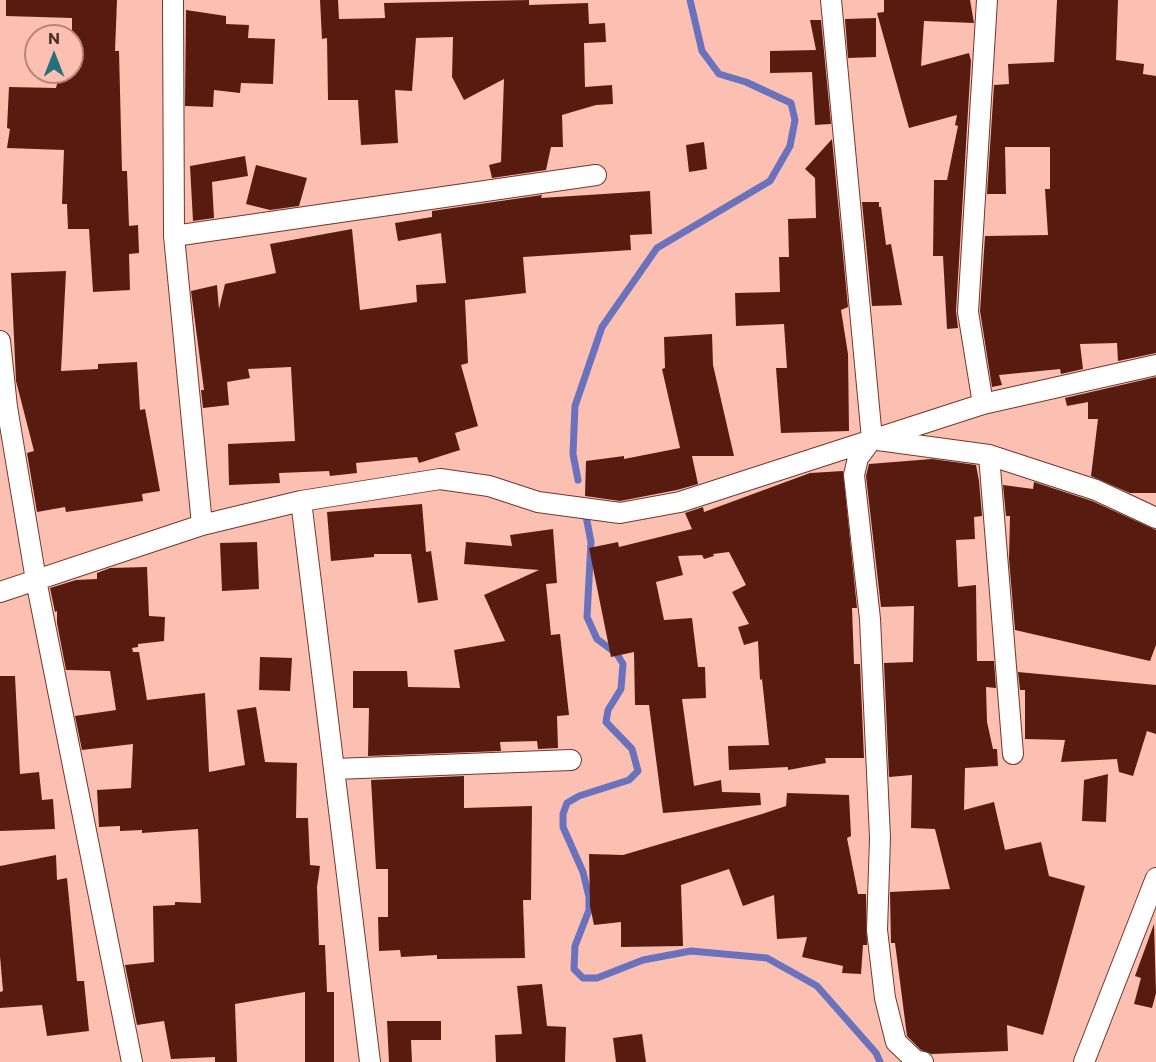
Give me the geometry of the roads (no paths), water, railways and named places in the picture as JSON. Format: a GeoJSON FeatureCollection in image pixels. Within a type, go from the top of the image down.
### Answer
{"type":"FeatureCollection","features":[{"type":"Feature","properties":{"kind":"street"},"geometry":{"type":"LineString","coordinates":[[173,0],[174,236],[202,525]]}},
{"type":"Feature","properties":{"kind":"street"},"geometry":{"type":"LineString","coordinates":[[831,0],[872,440],[858,458],[854,475],[871,631],[880,838],[877,930],[885,998],[896,1042],[916,1061],[923,1062]]}},
{"type":"Feature","properties":{"kind":"street"},"geometry":{"type":"LineString","coordinates":[[983,404],[968,312],[987,0]]}},
{"type":"Feature","properties":{"kind":"street"},"geometry":{"type":"LineString","coordinates":[[174,236],[596,175]]}},
{"type":"Feature","properties":{"kind":"street"},"geometry":{"type":"LineString","coordinates":[[0,341],[7,407],[36,580],[132,1062]]}},
{"type":"Feature","properties":{"kind":"street"},"geometry":{"type":"LineString","coordinates":[[0,592],[202,525],[301,501],[440,479],[489,486],[538,502],[620,513],[680,502],[983,404],[1156,365]]}},
{"type":"Feature","properties":{"kind":"street"},"geometry":{"type":"LineString","coordinates":[[872,440],[989,455],[1095,490],[1156,518]]}},
{"type":"Feature","properties":{"kind":"street"},"geometry":{"type":"LineString","coordinates":[[989,455],[1013,754]]}},
{"type":"Feature","properties":{"kind":"street"},"geometry":{"type":"LineString","coordinates":[[301,501],[370,1062]]}},
{"type":"Feature","properties":{"kind":"street"},"geometry":{"type":"LineString","coordinates":[[335,770],[571,760]]}},
{"type":"Feature","properties":{"kind":"street"},"geometry":{"type":"LineString","coordinates":[[1084,1062],[1156,878]]}},
{"type":"Feature","properties":{"kind":"waterway"},"geometry":{"type":"LineString","coordinates":[[578,480],[573,454],[575,406],[602,327],[657,248],[770,181],[790,146],[795,120],[791,103],[746,82],[719,74],[702,51],[690,0]]}},
{"type":"Feature","properties":{"kind":"waterway"},"geometry":{"type":"LineString","coordinates":[[585,511],[591,542],[587,617],[597,639],[617,654],[623,664],[621,689],[608,710],[606,722],[632,749],[638,771],[629,780],[579,796],[567,803],[563,814],[563,827],[583,872],[589,897],[589,910],[575,946],[574,969],[583,978],[597,978],[643,960],[691,951],[767,958],[817,986],[876,1053],[880,1062]]}}]}
